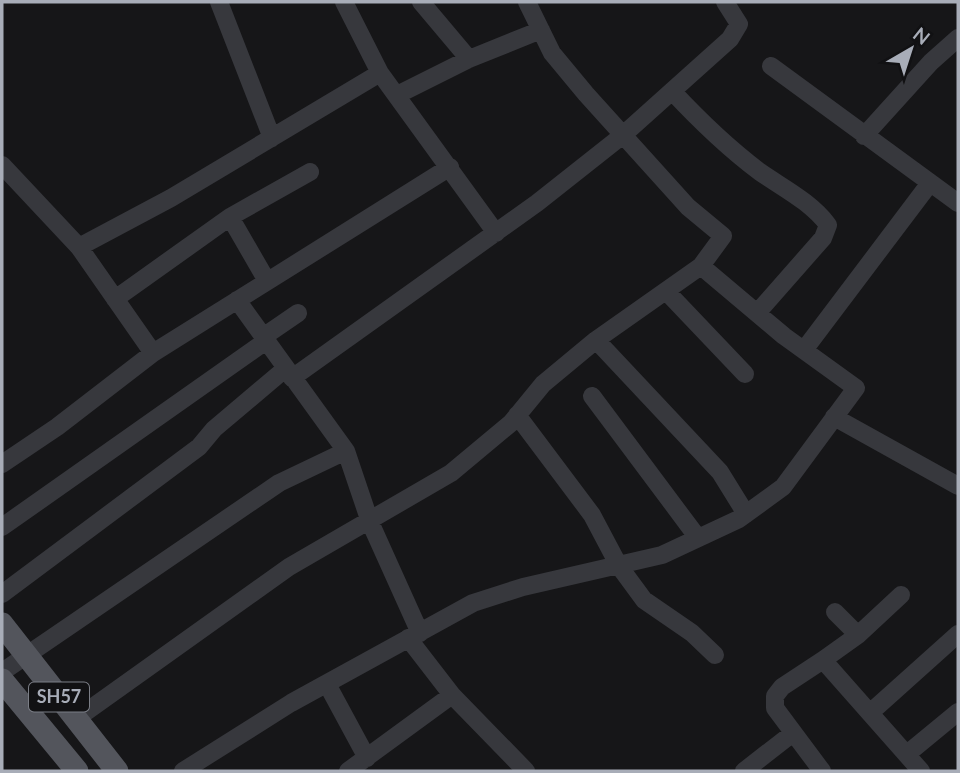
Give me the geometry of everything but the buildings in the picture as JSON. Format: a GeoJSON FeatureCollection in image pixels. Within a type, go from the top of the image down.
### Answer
{"type":"FeatureCollection","features":[{"type":"Feature","properties":{"kind":"main road","name":"SH57"},"geometry":{"type":"LineString","coordinates":[[2,624],[117,771]]}},
{"type":"Feature","properties":{"kind":"main road","name":"SH57"},"geometry":{"type":"LineString","coordinates":[[2,680],[77,771]]}},
{"type":"Feature","properties":{"kind":"street"},"geometry":{"type":"LineString","coordinates":[[219,2],[272,138]]}},
{"type":"Feature","properties":{"kind":"street"},"geometry":{"type":"LineString","coordinates":[[344,2],[380,73],[496,233]]}},
{"type":"Feature","properties":{"kind":"street"},"geometry":{"type":"LineString","coordinates":[[421,2],[469,59]]}},
{"type":"Feature","properties":{"kind":"street"},"geometry":{"type":"LineString","coordinates":[[76,719],[289,567],[451,474],[517,415],[543,384],[596,340],[701,266],[723,236],[688,207],[552,53],[527,2]]}},
{"type":"Feature","properties":{"kind":"street"},"geometry":{"type":"LineString","coordinates":[[2,594],[199,447],[214,429],[288,373],[496,233],[623,135],[730,39],[739,24],[725,2]]}},
{"type":"Feature","properties":{"kind":"street"},"geometry":{"type":"LineString","coordinates":[[397,96],[469,59],[541,30]]}},
{"type":"Feature","properties":{"kind":"street"},"geometry":{"type":"LineString","coordinates":[[864,136],[931,62],[958,38]]}},
{"type":"Feature","properties":{"kind":"street"},"geometry":{"type":"LineString","coordinates":[[771,66],[958,203]]}},
{"type":"Feature","properties":{"kind":"street"},"geometry":{"type":"LineString","coordinates":[[79,247],[171,198],[380,73]]}},
{"type":"Feature","properties":{"kind":"street"},"geometry":{"type":"LineString","coordinates":[[672,91],[700,120],[758,170],[820,214],[828,225],[823,238],[757,313]]}},
{"type":"Feature","properties":{"kind":"street"},"geometry":{"type":"LineString","coordinates":[[2,165],[79,247],[153,353]]}},
{"type":"Feature","properties":{"kind":"street"},"geometry":{"type":"LineString","coordinates":[[2,464],[57,427],[153,353],[450,166]]}},
{"type":"Feature","properties":{"kind":"street"},"geometry":{"type":"LineString","coordinates":[[115,299],[230,217],[310,172]]}},
{"type":"Feature","properties":{"kind":"street"},"geometry":{"type":"LineString","coordinates":[[804,351],[930,183]]}},
{"type":"Feature","properties":{"kind":"street"},"geometry":{"type":"LineString","coordinates":[[230,217],[267,281]]}},
{"type":"Feature","properties":{"kind":"street"},"geometry":{"type":"LineString","coordinates":[[183,771],[327,684],[473,603],[523,587],[662,555],[746,513],[783,487],[856,388],[804,351],[701,266]]}},
{"type":"Feature","properties":{"kind":"street"},"geometry":{"type":"LineString","coordinates":[[666,291],[746,374]]}},
{"type":"Feature","properties":{"kind":"street"},"geometry":{"type":"LineString","coordinates":[[237,300],[346,450],[370,522],[414,636],[452,695],[524,771]]}},
{"type":"Feature","properties":{"kind":"street"},"geometry":{"type":"LineString","coordinates":[[2,527],[298,313]]}},
{"type":"Feature","properties":{"kind":"street"},"geometry":{"type":"LineString","coordinates":[[596,340],[720,471],[746,513]]}},
{"type":"Feature","properties":{"kind":"street"},"geometry":{"type":"LineString","coordinates":[[592,396],[698,538]]}},
{"type":"Feature","properties":{"kind":"street"},"geometry":{"type":"LineString","coordinates":[[517,415],[592,515],[619,566],[644,600],[692,633],[715,655]]}},
{"type":"Feature","properties":{"kind":"street"},"geometry":{"type":"LineString","coordinates":[[834,417],[958,486]]}},
{"type":"Feature","properties":{"kind":"street"},"geometry":{"type":"LineString","coordinates":[[2,672],[279,483],[346,450]]}},
{"type":"Feature","properties":{"kind":"street"},"geometry":{"type":"LineString","coordinates":[[822,771],[775,708],[775,696],[782,687],[858,635],[901,595]]}},
{"type":"Feature","properties":{"kind":"street"},"geometry":{"type":"LineString","coordinates":[[835,611],[858,635]]}},
{"type":"Feature","properties":{"kind":"street"},"geometry":{"type":"LineString","coordinates":[[871,712],[958,634]]}},
{"type":"Feature","properties":{"kind":"street"},"geometry":{"type":"LineString","coordinates":[[823,660],[921,771]]}},
{"type":"Feature","properties":{"kind":"street"},"geometry":{"type":"LineString","coordinates":[[327,684],[367,758]]}},
{"type":"Feature","properties":{"kind":"street"},"geometry":{"type":"LineString","coordinates":[[348,771],[452,695]]}},
{"type":"Feature","properties":{"kind":"street"},"geometry":{"type":"LineString","coordinates":[[907,754],[958,712]]}},
{"type":"Feature","properties":{"kind":"street"},"geometry":{"type":"LineString","coordinates":[[744,771],[793,733]]}}]}
